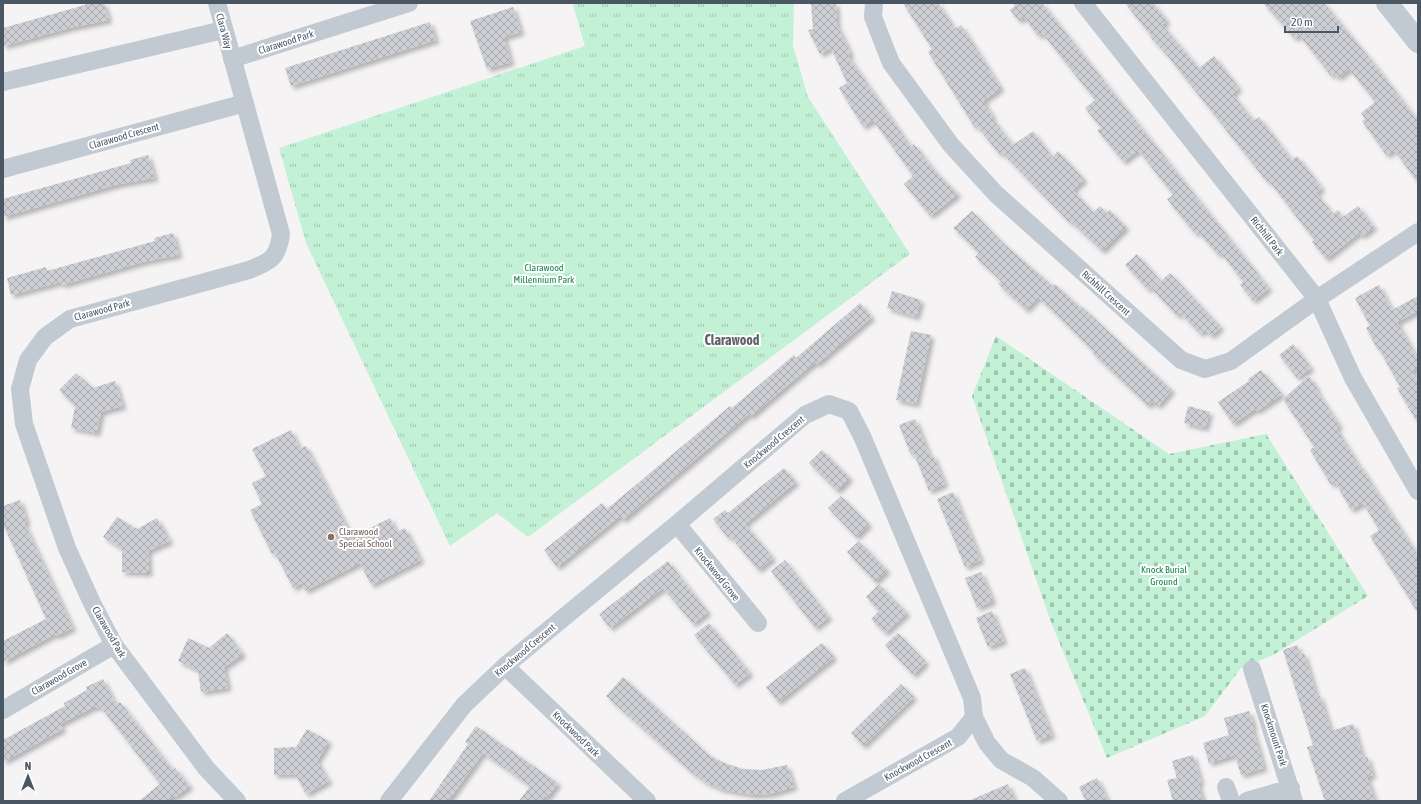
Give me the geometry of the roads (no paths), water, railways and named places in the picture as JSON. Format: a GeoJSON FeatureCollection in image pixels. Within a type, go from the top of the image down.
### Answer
{"type":"FeatureCollection","features":[{"type":"Feature","properties":{"kind":"street","name":"Clara Way"},"geometry":{"type":"LineString","coordinates":[[217,3],[232,59]]}},
{"type":"Feature","properties":{"kind":"street","name":"Clarawood Park"},"geometry":{"type":"LineString","coordinates":[[237,801],[206,768],[114,645],[92,603],[67,548],[24,424],[20,389],[28,360],[45,337],[70,319],[248,270],[268,262],[280,247],[281,234],[232,59],[409,3]]}},
{"type":"Feature","properties":{"kind":"street","name":"Richhill Crescent"},"geometry":{"type":"LineString","coordinates":[[874,3],[873,17],[891,63],[951,145],[996,194],[1181,360],[1205,369],[1232,361],[1317,299],[1418,232]]}},
{"type":"Feature","properties":{"kind":"street","name":"Richhill Park"},"geometry":{"type":"LineString","coordinates":[[1083,3],[1317,299],[1353,378],[1418,491]]}},
{"type":"Feature","properties":{"kind":"street"},"geometry":{"type":"LineString","coordinates":[[1387,3],[1418,42]]}},
{"type":"Feature","properties":{"kind":"street"},"geometry":{"type":"LineString","coordinates":[[3,82],[224,30]]}},
{"type":"Feature","properties":{"kind":"street","name":"Clarawood Crescent"},"geometry":{"type":"LineString","coordinates":[[3,169],[245,102]]}},
{"type":"Feature","properties":{"kind":"street","name":"Knockwood Crescent"},"geometry":{"type":"LineString","coordinates":[[390,801],[464,705],[505,666],[677,524],[805,415],[829,404],[849,411],[862,436],[972,698],[974,717],[958,737],[845,801]]}},
{"type":"Feature","properties":{"kind":"street","name":"Knockwood Grove"},"geometry":{"type":"LineString","coordinates":[[677,524],[758,623]]}},
{"type":"Feature","properties":{"kind":"street","name":"Clarawood Grove"},"geometry":{"type":"LineString","coordinates":[[3,710],[114,645]]}},
{"type":"Feature","properties":{"kind":"street","name":"Knockwood Park"},"geometry":{"type":"LineString","coordinates":[[505,666],[647,801]]}},
{"type":"Feature","properties":{"kind":"street","name":"Knockmount Park"},"geometry":{"type":"LineString","coordinates":[[1252,669],[1293,795]]}},
{"type":"Feature","properties":{"kind":"street"},"geometry":{"type":"LineString","coordinates":[[974,717],[987,743],[1001,760],[1033,778],[1059,801]]}},
{"type":"Feature","properties":{"kind":"street"},"geometry":{"type":"LineString","coordinates":[[1247,801],[1293,795]]}},
{"type":"Feature","properties":{"kind":"place","name":"Clarawood Special School"},"geometry":{"type":"Point","coordinates":[331,537]}},
{"type":"Feature","properties":{"kind":"district","name":"Clarawood"},"geometry":{"type":"Point","coordinates":[732,340]}},
{"type":"Feature","properties":{"kind":"park label","name":"Clarawood Millennium Park"},"geometry":{"type":"Point","coordinates":[544,272]}},
{"type":"Feature","properties":{"kind":"park label","name":"Knock Burial Ground"},"geometry":{"type":"Point","coordinates":[1164,574]}}]}
